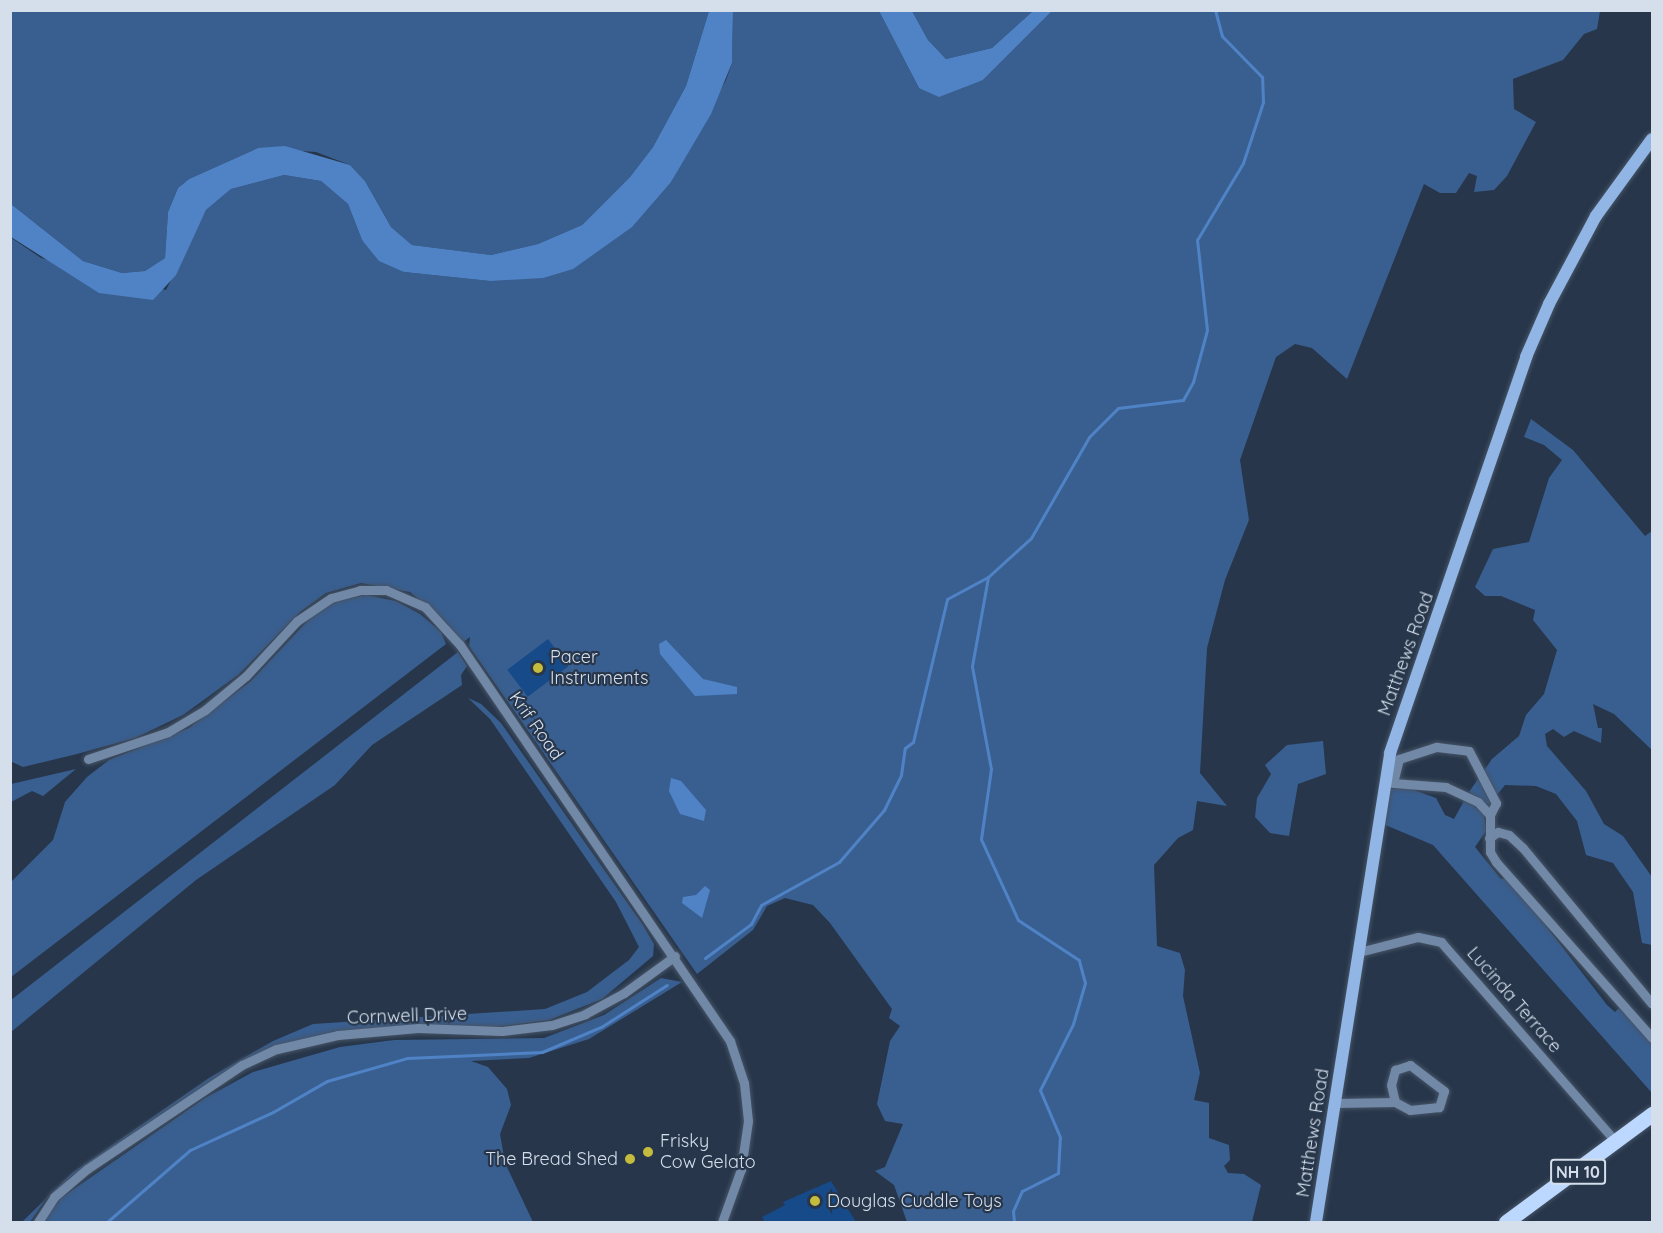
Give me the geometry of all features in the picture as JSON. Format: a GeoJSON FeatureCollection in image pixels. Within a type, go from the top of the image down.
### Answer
{"type":"FeatureCollection","features":[{"type":"Feature","properties":{"kind":"main road","name":"NH 10"},"geometry":{"type":"LineString","coordinates":[[1506,1222],[1650,1117]]}},
{"type":"Feature","properties":{"kind":"street","name":"Matthews Road"},"geometry":{"type":"LineString","coordinates":[[1316,1222],[1390,753],[1526,357],[1596,216],[1653,139]]}},
{"type":"Feature","properties":{"kind":"street","name":"Krif Road"},"geometry":{"type":"LineString","coordinates":[[88,759],[168,732],[205,710],[320,603],[360,590],[399,593],[426,607],[460,645],[723,1028],[744,1083],[746,1141],[722,1222]]}},
{"type":"Feature","properties":{"kind":"street"},"geometry":{"type":"LineString","coordinates":[[1490,814],[1479,802],[1446,787],[1393,783],[1399,759],[1437,747],[1469,751],[1496,803],[1490,814],[1489,838],[1496,862],[1653,1038]]}},
{"type":"Feature","properties":{"kind":"street"},"geometry":{"type":"LineString","coordinates":[[1489,838],[1498,832],[1509,835],[1522,848],[1653,1004]]}},
{"type":"Feature","properties":{"kind":"street","name":"Lucinda Terrace"},"geometry":{"type":"LineString","coordinates":[[1359,952],[1418,938],[1441,942],[1617,1143]]}},
{"type":"Feature","properties":{"kind":"street","name":"Cornwell Drive"},"geometry":{"type":"LineString","coordinates":[[38,1222],[54,1197],[87,1169],[242,1065],[277,1049],[338,1035],[418,1028],[502,1031],[552,1025],[585,1014],[675,956]]}},
{"type":"Feature","properties":{"kind":"street"},"geometry":{"type":"LineString","coordinates":[[1336,1103],[1395,1102],[1410,1110],[1439,1107],[1444,1091],[1410,1065],[1395,1070],[1391,1085],[1395,1102]]}},
{"type":"Feature","properties":{"kind":"shaded area"},"geometry":{"type":"Polygon","coordinates":[[[10,11],[709,11],[686,86],[653,147],[630,177],[582,225],[538,244],[491,255],[412,245],[391,227],[365,181],[350,165],[316,152],[258,148],[189,179],[178,188],[168,212],[165,258],[145,271],[122,273],[83,261],[11,204],[10,11]]]}},
{"type":"Feature","properties":{"kind":"shaded area"},"geometry":{"type":"Polygon","coordinates":[[[709,11],[733,11],[732,63],[711,114],[671,182],[632,227],[573,269],[543,278],[490,281],[404,272],[379,261],[362,240],[348,204],[321,181],[284,175],[231,189],[206,210],[176,275],[153,300],[99,293],[11,237],[11,204],[83,261],[122,273],[145,271],[165,258],[168,212],[178,188],[189,179],[258,148],[285,146],[350,165],[365,181],[391,227],[412,245],[491,255],[538,244],[582,225],[630,177],[653,147],[686,86],[709,11]]]}},
{"type":"Feature","properties":{"kind":"shaded area"},"geometry":{"type":"Polygon","coordinates":[[[733,11],[879,11],[919,88],[983,80],[1052,11],[1600,11],[1597,29],[1584,34],[1563,60],[1513,79],[1514,109],[1536,122],[1507,176],[1494,190],[1474,192],[1477,176],[1469,173],[1456,193],[1440,193],[1424,184],[1347,379],[1312,348],[1295,344],[1276,357],[1240,460],[1249,520],[1225,580],[1207,648],[1200,773],[1227,806],[1197,801],[1193,830],[1178,838],[1154,865],[1157,946],[1180,953],[1185,970],[1183,996],[1200,1073],[1194,1100],[1209,1103],[1209,1138],[1229,1145],[1230,1160],[1224,1166],[1228,1173],[1244,1174],[1261,1185],[1252,1222],[907,1222],[894,1185],[875,1171],[885,1167],[903,1124],[885,1121],[877,1104],[890,1041],[900,1026],[889,1018],[892,1009],[830,923],[813,905],[785,898],[767,906],[753,930],[697,974],[469,646],[470,637],[462,643],[445,621],[410,592],[361,583],[326,593],[300,612],[238,675],[183,715],[135,738],[77,754],[23,767],[10,761],[10,237],[41,258],[166,290],[206,210],[231,189],[284,175],[321,181],[348,204],[362,240],[404,272],[490,281],[671,182],[726,80],[732,63],[733,11]]]}},
{"type":"Feature","properties":{"kind":"shaded area"},"geometry":{"type":"Polygon","coordinates":[[[879,11],[912,11],[928,40],[946,59],[992,48],[1033,11],[1052,11],[983,80],[939,97],[919,88],[879,11]]]}},
{"type":"Feature","properties":{"kind":"shaded area"},"geometry":{"type":"Polygon","coordinates":[[[912,11],[1033,11],[992,48],[946,59],[928,40],[912,11]]]}},
{"type":"Feature","properties":{"kind":"shaded area"},"geometry":{"type":"Polygon","coordinates":[[[1531,419],[1573,450],[1645,536],[1652,531],[1652,750],[1614,714],[1593,704],[1598,728],[1602,728],[1601,743],[1574,731],[1564,737],[1553,729],[1545,734],[1547,746],[1586,791],[1604,824],[1623,836],[1652,877],[1652,945],[1642,943],[1633,892],[1613,863],[1586,855],[1577,821],[1556,794],[1536,786],[1505,785],[1489,805],[1469,792],[1492,759],[1519,736],[1526,715],[1544,694],[1557,650],[1533,620],[1535,610],[1501,596],[1485,596],[1475,587],[1493,549],[1529,542],[1549,478],[1562,460],[1544,445],[1524,437],[1531,419]]]}},
{"type":"Feature","properties":{"kind":"shaded area"},"geometry":{"type":"Polygon","coordinates":[[[366,595],[396,601],[420,614],[441,632],[446,644],[11,977],[11,882],[53,840],[65,802],[87,777],[109,760],[189,728],[251,681],[316,612],[335,602],[366,595]]]}},
{"type":"Feature","properties":{"kind":"shaded area"},"geometry":{"type":"Polygon","coordinates":[[[666,640],[703,679],[737,687],[737,694],[695,696],[660,654],[659,644],[666,640]]]}},
{"type":"Feature","properties":{"kind":"shaded area"},"geometry":{"type":"Polygon","coordinates":[[[458,652],[467,666],[461,675],[462,685],[372,745],[335,785],[196,880],[11,1032],[11,1000],[458,652]]]}},
{"type":"Feature","properties":{"kind":"shaded area"},"geometry":{"type":"Polygon","coordinates":[[[468,698],[481,704],[501,723],[643,925],[654,944],[653,956],[602,999],[549,1020],[502,1026],[395,1028],[303,1040],[231,1069],[72,1176],[45,1200],[30,1222],[22,1222],[72,1173],[209,1078],[273,1041],[313,1024],[545,1009],[587,992],[629,960],[639,947],[616,902],[490,719],[468,698]]]}},
{"type":"Feature","properties":{"kind":"shaded area"},"geometry":{"type":"Polygon","coordinates":[[[1323,741],[1326,774],[1298,784],[1289,836],[1270,833],[1255,817],[1257,798],[1271,774],[1265,765],[1287,745],[1323,741]]]}},
{"type":"Feature","properties":{"kind":"shaded area"},"geometry":{"type":"Polygon","coordinates":[[[76,769],[43,796],[32,791],[11,802],[11,784],[76,769]]]}},
{"type":"Feature","properties":{"kind":"shaded area"},"geometry":{"type":"Polygon","coordinates":[[[671,778],[681,781],[706,810],[704,821],[680,814],[669,791],[671,778]]]}},
{"type":"Feature","properties":{"kind":"shaded area"},"geometry":{"type":"Polygon","coordinates":[[[1388,789],[1411,789],[1436,798],[1445,815],[1454,819],[1465,799],[1484,814],[1486,831],[1475,847],[1501,879],[1509,878],[1607,1005],[1615,1012],[1619,1008],[1652,1041],[1652,1093],[1433,845],[1383,824],[1388,789]]]}},
{"type":"Feature","properties":{"kind":"shaded area"},"geometry":{"type":"Polygon","coordinates":[[[705,886],[710,890],[702,918],[682,903],[683,897],[696,895],[705,886]]]}},
{"type":"Feature","properties":{"kind":"shaded area"},"geometry":{"type":"Polygon","coordinates":[[[661,978],[682,982],[589,1039],[529,1058],[471,1061],[488,1067],[507,1089],[511,1105],[500,1134],[505,1163],[533,1222],[43,1222],[61,1198],[205,1098],[253,1072],[340,1047],[394,1040],[544,1038],[604,1015],[661,978]]]}},
{"type":"Feature","properties":{"kind":"building","name":"Pacer Instruments"},"geometry":{"type":"Polygon","coordinates":[[[548,639],[568,666],[528,697],[507,670],[548,639]]]}},
{"type":"Feature","properties":{"kind":"building","name":"Douglas Cuddle Toys"},"geometry":{"type":"Polygon","coordinates":[[[831,1181],[856,1222],[765,1222],[762,1217],[785,1205],[783,1202],[831,1181]]]}},
{"type":"Feature","properties":{"kind":"waterway"},"geometry":{"type":"LineString","coordinates":[[1014,1222],[1013,1211],[1022,1191],[1058,1173],[1060,1137],[1040,1090],[1073,1024],[1085,983],[1079,960],[1018,920],[981,839],[991,769],[972,666],[988,577],[1031,538],[1089,437],[1118,408],[1183,400],[1193,382],[1207,330],[1197,240],[1243,163],[1263,102],[1262,77],[1222,36],[1215,10]]}},
{"type":"Feature","properties":{"kind":"waterway"},"geometry":{"type":"LineString","coordinates":[[705,958],[751,924],[761,905],[839,862],[884,810],[901,775],[905,748],[913,742],[947,599],[988,577]]}},
{"type":"Feature","properties":{"kind":"waterway"},"geometry":{"type":"LineString","coordinates":[[107,1222],[190,1150],[273,1112],[327,1081],[407,1058],[542,1052],[601,1027],[667,985]]}},
{"type":"Feature","properties":{"kind":"place","name":"Pacer Instruments"},"geometry":{"type":"Point","coordinates":[538,668]}},
{"type":"Feature","properties":{"kind":"place","name":"Frisky Cow Gelato"},"geometry":{"type":"Point","coordinates":[648,1152]}},
{"type":"Feature","properties":{"kind":"place","name":"The Bread Shed"},"geometry":{"type":"Point","coordinates":[630,1159]}},
{"type":"Feature","properties":{"kind":"place","name":"Douglas Cuddle Toys"},"geometry":{"type":"Point","coordinates":[815,1201]}}]}
